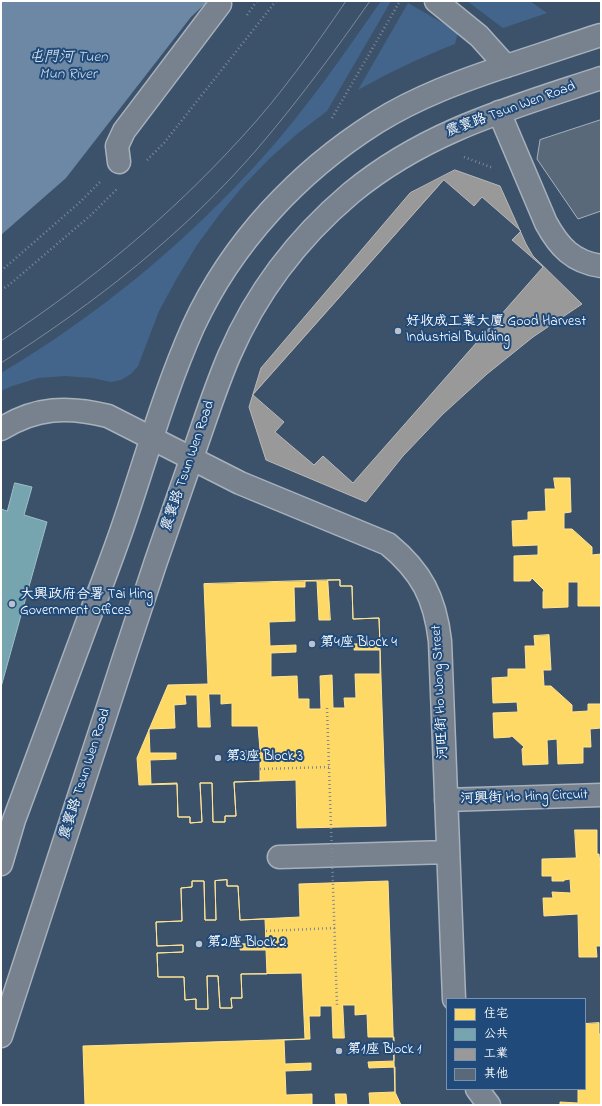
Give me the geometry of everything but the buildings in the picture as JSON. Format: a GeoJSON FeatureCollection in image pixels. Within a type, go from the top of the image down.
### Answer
{"type":"FeatureCollection","features":[{"type":"Feature","properties":{"kind":"main road"},"geometry":{"type":"LineString","coordinates":[[436,1],[479,36],[506,66]]}},
{"type":"Feature","properties":{"kind":"main road"},"geometry":{"type":"LineString","coordinates":[[119,162],[117,146],[124,131],[220,4]]}},
{"type":"Feature","properties":{"kind":"main road"},"geometry":{"type":"LineString","coordinates":[[1,864],[14,820],[121,531],[151,438],[193,327],[209,296],[248,238],[295,186],[321,162],[378,121],[408,104],[473,76],[601,35]]}},
{"type":"Feature","properties":{"kind":"main road","name":"震寰路 Tsun Wen Road"},"geometry":{"type":"LineString","coordinates":[[1,1036],[161,546],[217,384],[245,323],[262,294],[303,240],[351,193],[378,172],[436,138],[467,124],[498,112],[601,78]]}},
{"type":"Feature","properties":{"kind":"main road"},"geometry":{"type":"LineString","coordinates":[[498,112],[552,234],[568,253],[592,265],[601,266]]}},
{"type":"Feature","properties":{"kind":"main road","name":"河旺街 Ho Wong Street"},"geometry":{"type":"LineString","coordinates":[[1,429],[24,417],[66,409],[87,411],[108,416],[240,483],[388,544],[416,571],[426,587],[433,604],[438,623],[440,641],[454,998]]}},
{"type":"Feature","properties":{"kind":"main road","name":"河興街 Ho Hing Circuit"},"geometry":{"type":"LineString","coordinates":[[446,800],[601,795]]}},
{"type":"Feature","properties":{"kind":"main road"},"geometry":{"type":"LineString","coordinates":[[280,857],[448,852]]}},
{"type":"Feature","properties":{"kind":"main road"},"geometry":{"type":"LineString","coordinates":[[478,1090],[489,1105]]}},
{"type":"Feature","properties":{"kind":"path"},"geometry":{"type":"LineString","coordinates":[[332,118],[400,1]]}},
{"type":"Feature","properties":{"kind":"path"},"geometry":{"type":"LineString","coordinates":[[1,271],[79,203],[119,162]]}},
{"type":"Feature","properties":{"kind":"path"},"geometry":{"type":"LineString","coordinates":[[327,708],[337,1006]]}},
{"type":"Feature","properties":{"kind":"path"},"geometry":{"type":"LineString","coordinates":[[260,769],[329,767]]}},
{"type":"Feature","properties":{"kind":"path"},"geometry":{"type":"LineString","coordinates":[[266,931],[335,928]]}},
{"type":"Feature","properties":{"kind":"shaded area"},"geometry":{"type":"Polygon","coordinates":[[[381,1],[391,1],[327,111],[297,134],[269,159],[243,186],[197,245],[159,311],[138,366],[131,374],[121,380],[111,382],[92,378],[65,376],[38,378],[1,391],[1,373],[73,327],[141,275],[205,218],[280,138],[325,80],[381,1]]]}},
{"type":"Feature","properties":{"kind":"shaded area"},"geometry":{"type":"Polygon","coordinates":[[[467,1],[530,1],[547,13],[503,28],[467,1]]]}},
{"type":"Feature","properties":{"kind":"shaded area"},"geometry":{"type":"Polygon","coordinates":[[[408,3],[458,32],[455,44],[406,65],[358,90],[408,3]]]}},
{"type":"Feature","properties":{"kind":"water","name":"屯門河 Tuen Mun River"},"geometry":{"type":"Polygon","coordinates":[[[1,1],[208,1],[191,17],[66,178],[1,235],[1,1]]]}},
{"type":"Feature","properties":{"kind":"tram line"},"geometry":{"type":"LineString","coordinates":[[1,341],[97,271],[157,222],[185,195],[241,138],[283,89],[346,1]]}},
{"type":"Feature","properties":{"kind":"tram line"},"geometry":{"type":"LineString","coordinates":[[1,363],[71,316],[104,291],[169,238],[200,209],[230,179],[273,130],[316,76],[370,1]]}},
{"type":"Feature","properties":{"kind":"place","name":"好收成工業大廈 Good Harvest Industrial Building"},"geometry":{"type":"Point","coordinates":[398,331]}},
{"type":"Feature","properties":{"kind":"place","name":"大興政府合署 Tai Hing Government Offices"},"geometry":{"type":"Point","coordinates":[12,604]}},
{"type":"Feature","properties":{"kind":"place","name":"第4座 Block 4"},"geometry":{"type":"Point","coordinates":[312,644]}},
{"type":"Feature","properties":{"kind":"place","name":"第3座 Block 3"},"geometry":{"type":"Point","coordinates":[218,758]}},
{"type":"Feature","properties":{"kind":"place","name":"第2座 Block 2"},"geometry":{"type":"Point","coordinates":[199,944]}},
{"type":"Feature","properties":{"kind":"place","name":"第1座 Block 1"},"geometry":{"type":"Point","coordinates":[339,1051]}}]}
